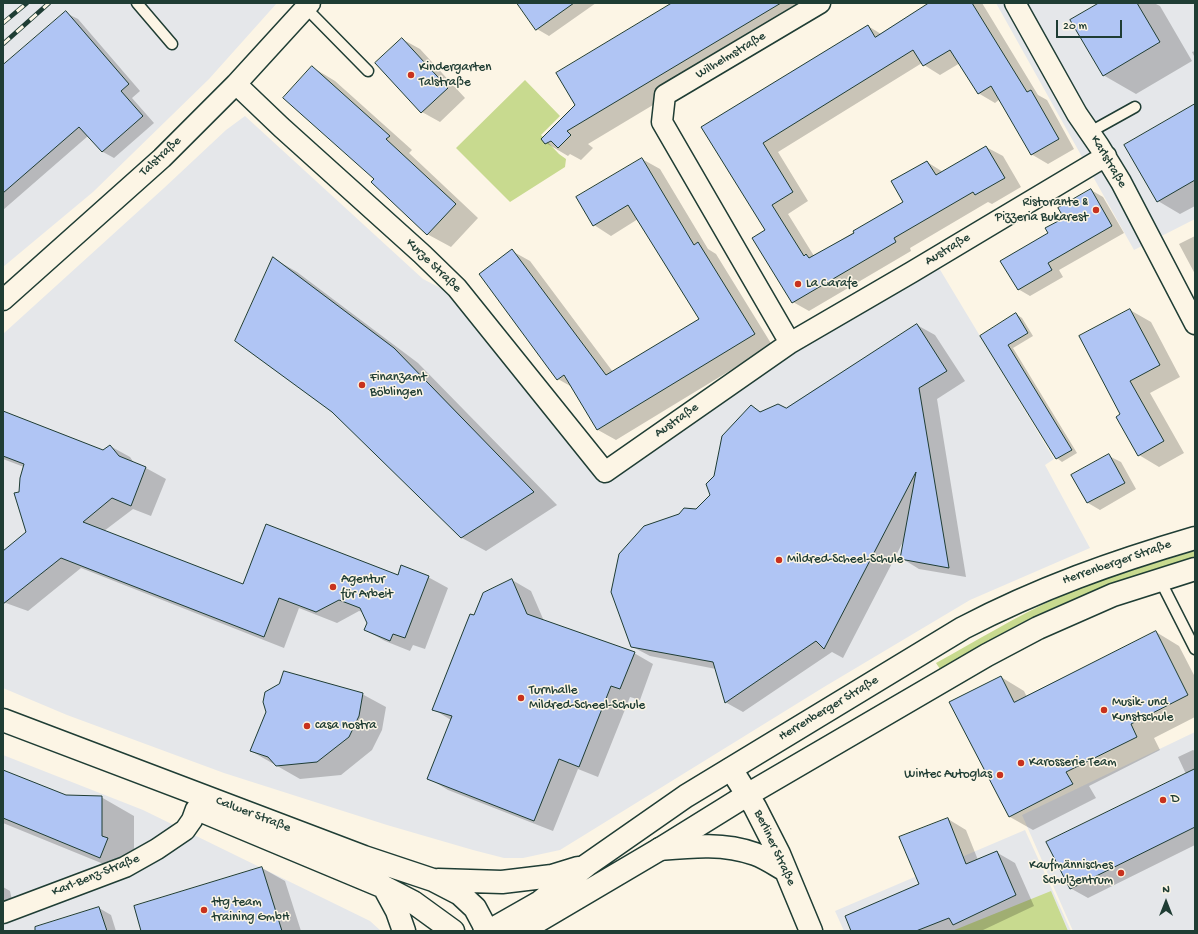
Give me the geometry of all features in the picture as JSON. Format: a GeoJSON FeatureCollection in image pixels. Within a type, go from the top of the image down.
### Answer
{"type":"FeatureCollection","features":[{"type":"Feature","properties":{"kind":"main road","name":"Herrenberger Straße"},"geometry":{"type":"LineString","coordinates":[[489,931],[540,902],[587,865],[686,796],[963,628],[995,611],[1049,587],[1105,566],[1195,538]]}},
{"type":"Feature","properties":{"kind":"main road"},"geometry":{"type":"LineString","coordinates":[[521,931],[944,680],[1038,628],[1113,595],[1195,569]]}},
{"type":"Feature","properties":{"kind":"main road","name":"Calwer Straße"},"geometry":{"type":"LineString","coordinates":[[3,720],[364,857],[433,880],[460,894],[475,908],[484,923],[486,931]]}},
{"type":"Feature","properties":{"kind":"main road","name":"Calwer Straße"},"geometry":{"type":"LineString","coordinates":[[3,735],[196,808],[384,887],[413,902],[453,931]]}},
{"type":"Feature","properties":{"kind":"main road","name":"Berliner Straße"},"geometry":{"type":"LineString","coordinates":[[731,769],[763,821],[786,870],[811,931]]}},
{"type":"Feature","properties":{"kind":"main road"},"geometry":{"type":"LineString","coordinates":[[660,849],[712,846],[733,848],[757,855],[786,870]]}},
{"type":"Feature","properties":{"kind":"main road"},"geometry":{"type":"LineString","coordinates":[[433,880],[502,882],[552,876],[587,865]]}},
{"type":"Feature","properties":{"kind":"main road"},"geometry":{"type":"LineString","coordinates":[[384,887],[397,910],[404,931]]}},
{"type":"Feature","properties":{"kind":"street","name":"Wilhelmstraße"},"geometry":{"type":"LineString","coordinates":[[790,343],[662,122],[665,95],[820,3]]}},
{"type":"Feature","properties":{"kind":"street","name":"Karlstraße"},"geometry":{"type":"LineString","coordinates":[[1016,3],[1077,114],[1106,156],[1188,292],[1195,324]]}},
{"type":"Feature","properties":{"kind":"street","name":"Talstraße"},"geometry":{"type":"LineString","coordinates":[[3,300],[162,158],[236,84],[308,5]]}},
{"type":"Feature","properties":{"kind":"street","name":"Kurze Straße"},"geometry":{"type":"LineString","coordinates":[[236,84],[281,127],[422,254],[457,288],[605,472]]}},
{"type":"Feature","properties":{"kind":"street","name":"Austraße"},"geometry":{"type":"LineString","coordinates":[[605,472],[790,343],[1106,156]]}},
{"type":"Feature","properties":{"kind":"street","name":"Karl-Benz-Straße"},"geometry":{"type":"LineString","coordinates":[[3,913],[125,867],[157,849],[185,830],[192,820],[196,808]]}},
{"type":"Feature","properties":{"kind":"lane"},"geometry":{"type":"LineString","coordinates":[[137,3],[172,44]]}},
{"type":"Feature","properties":{"kind":"lane"},"geometry":{"type":"LineString","coordinates":[[308,5],[368,71]]}},
{"type":"Feature","properties":{"kind":"lane"},"geometry":{"type":"LineString","coordinates":[[1090,132],[1135,107]]}},
{"type":"Feature","properties":{"kind":"lane"},"geometry":{"type":"LineString","coordinates":[[1160,580],[1195,649]]}},
{"type":"Feature","properties":{"kind":"shaded area"},"geometry":{"type":"Polygon","coordinates":[[[3,3],[277,3],[209,79],[93,192],[3,267],[3,3]]]}},
{"type":"Feature","properties":{"kind":"shaded area"},"geometry":{"type":"Polygon","coordinates":[[[996,3],[1195,3],[1195,219],[1134,250],[996,3]]]}},
{"type":"Feature","properties":{"kind":"shaded area"},"geometry":{"type":"Polygon","coordinates":[[[245,116],[423,279],[450,293],[603,481],[793,349],[939,268],[1054,459],[1045,465],[1090,548],[970,600],[824,687],[560,850],[523,858],[504,858],[473,850],[387,825],[224,773],[67,715],[3,688],[3,334],[226,130],[245,116]]]}},
{"type":"Feature","properties":{"kind":"shaded area","name":"Kaufmännisches Schulzentrum"},"geometry":{"type":"Polygon","coordinates":[[[1195,732],[1195,931],[1073,931],[1022,815],[1195,732]]]}},
{"type":"Feature","properties":{"kind":"shaded area"},"geometry":{"type":"Polygon","coordinates":[[[3,755],[143,810],[370,921],[381,931],[3,931],[3,755]]]}},
{"type":"Feature","properties":{"kind":"shaded area"},"geometry":{"type":"Polygon","coordinates":[[[1025,830],[1071,931],[844,931],[835,911],[1025,830]]]}},
{"type":"Feature","properties":{"kind":"green space"},"geometry":{"type":"Polygon","coordinates":[[[525,80],[560,116],[541,135],[559,154],[566,159],[565,167],[510,202],[456,148],[525,80]]]}},
{"type":"Feature","properties":{"kind":"green space"},"geometry":{"type":"Polygon","coordinates":[[[1195,551],[1195,558],[1110,585],[1029,619],[940,669],[936,663],[1011,621],[1057,598],[1108,578],[1195,551]]]}},
{"type":"Feature","properties":{"kind":"green space"},"geometry":{"type":"Polygon","coordinates":[[[1051,891],[1068,931],[952,931],[1051,891]]]}},
{"type":"Feature","properties":{"kind":"building"},"geometry":{"type":"Polygon","coordinates":[[[517,3],[574,3],[536,30],[517,3]]]}},
{"type":"Feature","properties":{"kind":"building"},"geometry":{"type":"Polygon","coordinates":[[[672,3],[781,3],[567,131],[571,135],[558,148],[551,141],[545,144],[541,139],[575,105],[556,73],[672,3]]]}},
{"type":"Feature","properties":{"kind":"building"},"geometry":{"type":"Polygon","coordinates":[[[929,3],[972,3],[1027,92],[1031,90],[1059,139],[1031,155],[991,86],[978,94],[950,50],[923,66],[913,50],[763,143],[793,192],[772,205],[804,256],[806,254],[809,258],[854,233],[853,231],[903,202],[891,181],[927,161],[936,175],[986,146],[1005,178],[975,195],[973,192],[894,238],[896,242],[792,303],[752,238],[765,230],[701,127],[868,25],[875,37],[929,3]]]}},
{"type":"Feature","properties":{"kind":"building"},"geometry":{"type":"Polygon","coordinates":[[[1099,3],[1137,3],[1160,42],[1103,76],[1070,20],[1099,3]]]}},
{"type":"Feature","properties":{"kind":"building"},"geometry":{"type":"Polygon","coordinates":[[[66,11],[129,84],[121,91],[143,116],[102,152],[79,127],[3,193],[3,65],[66,11]]]}},
{"type":"Feature","properties":{"kind":"building","name":"Kindergarten Talstraße"},"geometry":{"type":"Polygon","coordinates":[[[402,38],[448,88],[421,113],[375,63],[402,38]]]}},
{"type":"Feature","properties":{"kind":"building"},"geometry":{"type":"Polygon","coordinates":[[[312,66],[390,136],[386,139],[456,204],[427,235],[371,182],[374,179],[283,98],[312,66]]]}},
{"type":"Feature","properties":{"kind":"building"},"geometry":{"type":"Polygon","coordinates":[[[1195,104],[1195,180],[1157,202],[1124,145],[1195,104]]]}},
{"type":"Feature","properties":{"kind":"building"},"geometry":{"type":"Polygon","coordinates":[[[642,158],[694,245],[698,242],[755,334],[597,430],[564,375],[557,380],[479,274],[512,249],[606,375],[699,319],[628,205],[593,226],[576,197],[642,158]]]}},
{"type":"Feature","properties":{"kind":"building"},"geometry":{"type":"Polygon","coordinates":[[[1091,189],[1112,226],[1048,263],[1052,270],[1018,290],[1000,261],[1048,233],[1045,228],[1064,218],[1058,208],[1091,189]]]}},
{"type":"Feature","properties":{"kind":"building","name":"Finanzamt Böblingen"},"geometry":{"type":"Polygon","coordinates":[[[273,257],[394,348],[534,492],[461,538],[332,412],[235,341],[273,257]]]}},
{"type":"Feature","properties":{"kind":"building"},"geometry":{"type":"Polygon","coordinates":[[[1130,309],[1160,365],[1130,381],[1164,441],[1138,456],[1116,417],[1120,414],[1079,336],[1130,309]]]}},
{"type":"Feature","properties":{"kind":"building"},"geometry":{"type":"Polygon","coordinates":[[[1016,313],[1028,333],[1008,345],[1072,450],[1056,459],[980,336],[1016,313]]]}},
{"type":"Feature","properties":{"kind":"building"},"geometry":{"type":"Polygon","coordinates":[[[917,324],[947,371],[919,388],[949,568],[900,559],[916,472],[824,649],[816,641],[725,703],[713,662],[631,647],[611,592],[619,554],[644,526],[679,514],[684,508],[696,509],[710,495],[706,484],[714,476],[722,436],[751,405],[760,412],[778,404],[786,408],[917,324]]]}},
{"type":"Feature","properties":{"kind":"building"},"geometry":{"type":"Polygon","coordinates":[[[3,411],[103,450],[110,445],[119,456],[146,467],[131,506],[112,498],[83,522],[243,584],[266,524],[398,575],[401,565],[429,576],[405,638],[393,634],[390,641],[364,630],[367,623],[360,608],[339,600],[316,612],[279,598],[264,637],[61,558],[3,604],[3,551],[26,532],[14,493],[19,492],[20,478],[24,464],[3,456],[3,411]]]}},
{"type":"Feature","properties":{"kind":"building"},"geometry":{"type":"Polygon","coordinates":[[[1109,454],[1125,483],[1087,503],[1071,475],[1109,454]]]}},
{"type":"Feature","properties":{"kind":"building"},"geometry":{"type":"Polygon","coordinates":[[[512,579],[527,614],[635,652],[620,689],[611,686],[579,767],[559,759],[534,821],[427,779],[452,716],[432,710],[470,614],[474,615],[483,593],[512,579]]]}},
{"type":"Feature","properties":{"kind":"building"},"geometry":{"type":"Polygon","coordinates":[[[1156,631],[1188,695],[1131,724],[1137,737],[1066,772],[1073,784],[1009,817],[949,702],[1001,676],[1014,702],[1156,631]]]}},
{"type":"Feature","properties":{"kind":"building","name":"casa nostra"},"geometry":{"type":"Polygon","coordinates":[[[284,671],[363,693],[359,716],[349,737],[317,762],[276,766],[268,757],[250,751],[266,712],[263,702],[265,692],[279,684],[284,671]]]}},
{"type":"Feature","properties":{"kind":"building","name":"D"},"geometry":{"type":"Polygon","coordinates":[[[1195,769],[1195,827],[1070,889],[1046,842],[1195,769]]]}},
{"type":"Feature","properties":{"kind":"building"},"geometry":{"type":"Polygon","coordinates":[[[3,770],[66,795],[102,796],[102,836],[108,838],[100,858],[3,818],[3,770]]]}},
{"type":"Feature","properties":{"kind":"building"},"geometry":{"type":"Polygon","coordinates":[[[948,818],[966,864],[997,851],[1016,895],[953,925],[949,918],[916,931],[851,931],[845,916],[919,884],[899,837],[948,818]]]}},
{"type":"Feature","properties":{"kind":"building"},"geometry":{"type":"Polygon","coordinates":[[[262,867],[282,931],[141,931],[134,906],[262,867]]]}},
{"type":"Feature","properties":{"kind":"building"},"geometry":{"type":"Polygon","coordinates":[[[99,907],[107,931],[35,931],[35,927],[99,907]]]}},
{"type":"Feature","properties":{"kind":"railway"},"geometry":{"type":"LineString","coordinates":[[3,23],[27,3]]}},
{"type":"Feature","properties":{"kind":"railway"},"geometry":{"type":"LineString","coordinates":[[3,44],[49,3]]}},
{"type":"Feature","properties":{"kind":"place","name":"Kindergarten Talstraße"},"geometry":{"type":"Point","coordinates":[411,75]}},
{"type":"Feature","properties":{"kind":"place","name":"Ristorante & Pizzeria Bukarest"},"geometry":{"type":"Point","coordinates":[1096,210]}},
{"type":"Feature","properties":{"kind":"place","name":"La Carafe"},"geometry":{"type":"Point","coordinates":[798,284]}},
{"type":"Feature","properties":{"kind":"place","name":"Finanzamt Böblingen"},"geometry":{"type":"Point","coordinates":[362,385]}},
{"type":"Feature","properties":{"kind":"place","name":"Mildred-Scheel-Schule"},"geometry":{"type":"Point","coordinates":[779,560]}},
{"type":"Feature","properties":{"kind":"place","name":"Agentur für Arbeit"},"geometry":{"type":"Point","coordinates":[333,587]}},
{"type":"Feature","properties":{"kind":"place","name":"Turnhalle Mildred-Scheel-Schule"},"geometry":{"type":"Point","coordinates":[521,698]}},
{"type":"Feature","properties":{"kind":"place","name":"Musik- und Kunstschule"},"geometry":{"type":"Point","coordinates":[1104,710]}},
{"type":"Feature","properties":{"kind":"place","name":"casa nostra"},"geometry":{"type":"Point","coordinates":[307,726]}},
{"type":"Feature","properties":{"kind":"place","name":"Karosserie Team"},"geometry":{"type":"Point","coordinates":[1021,763]}},
{"type":"Feature","properties":{"kind":"place","name":"Wintec Autoglas"},"geometry":{"type":"Point","coordinates":[1000,775]}},
{"type":"Feature","properties":{"kind":"place","name":"D"},"geometry":{"type":"Point","coordinates":[1163,800]}},
{"type":"Feature","properties":{"kind":"place","name":"Kaufmännisches Schulzentrum"},"geometry":{"type":"Point","coordinates":[1121,873]}},
{"type":"Feature","properties":{"kind":"place","name":"ttg team training GmbH"},"geometry":{"type":"Point","coordinates":[204,910]}}]}
